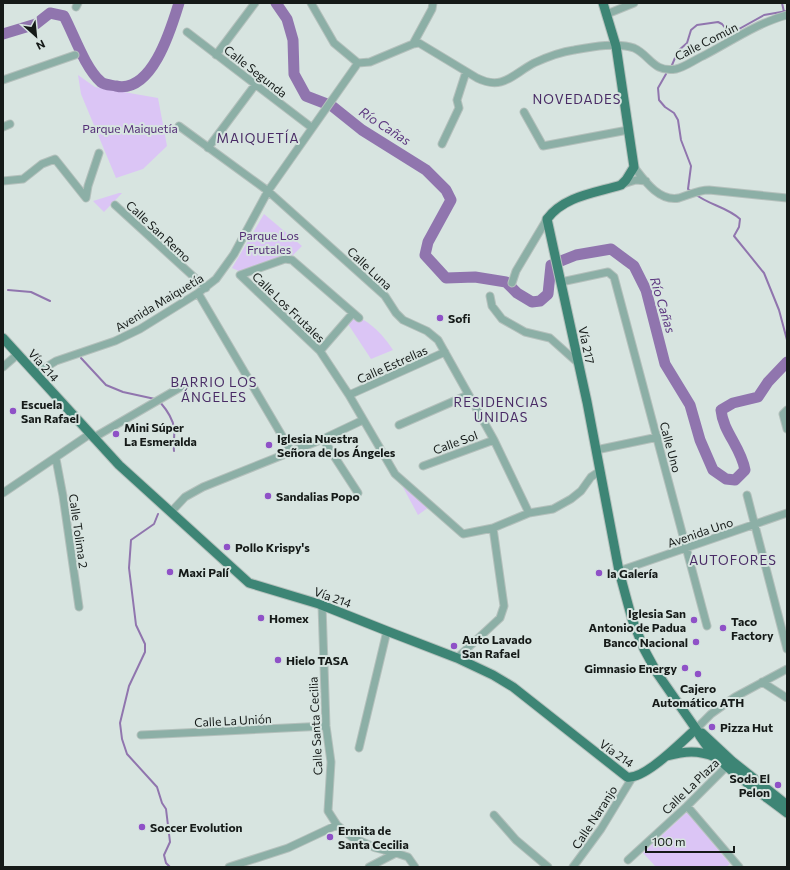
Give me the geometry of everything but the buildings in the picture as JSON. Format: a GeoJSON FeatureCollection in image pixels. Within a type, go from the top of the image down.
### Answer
{"type":"FeatureCollection","features":[{"type":"Feature","properties":{"kind":"main road"},"geometry":{"type":"LineString","coordinates":[[547,219],[554,210],[563,203],[621,184],[626,180],[634,167],[616,46],[603,3]]}},
{"type":"Feature","properties":{"kind":"main road","name":"Vía 217"},"geometry":{"type":"LineString","coordinates":[[547,219],[620,570],[632,618],[644,649],[675,700],[696,729]]}},
{"type":"Feature","properties":{"kind":"main road","name":"Vía 214"},"geometry":{"type":"LineString","coordinates":[[3,338],[119,466],[249,583],[322,605],[457,658],[493,675],[513,687],[623,775],[632,778],[644,773],[696,729]]}},
{"type":"Feature","properties":{"kind":"main road"},"geometry":{"type":"LineString","coordinates":[[696,729],[700,739],[718,758]]}},
{"type":"Feature","properties":{"kind":"main road"},"geometry":{"type":"LineString","coordinates":[[696,729],[730,764],[787,813]]}},
{"type":"Feature","properties":{"kind":"main road"},"geometry":{"type":"LineString","coordinates":[[664,757],[680,752],[696,752],[718,758],[730,764],[787,805]]}},
{"type":"Feature","properties":{"kind":"street"},"geometry":{"type":"LineString","coordinates":[[311,3],[334,43],[358,63],[370,62],[413,44],[419,43],[487,83],[499,83],[508,80],[533,64],[557,53],[616,46]]}},
{"type":"Feature","properties":{"kind":"street"},"geometry":{"type":"LineString","coordinates":[[413,44],[432,9],[433,3]]}},
{"type":"Feature","properties":{"kind":"street"},"geometry":{"type":"LineString","coordinates":[[607,14],[634,3]]}},
{"type":"Feature","properties":{"kind":"street"},"geometry":{"type":"LineString","coordinates":[[216,54],[255,4]]}},
{"type":"Feature","properties":{"kind":"street","name":"Calle Común"},"geometry":{"type":"LineString","coordinates":[[616,46],[636,49],[656,67],[678,69],[770,20],[787,15]]}},
{"type":"Feature","properties":{"kind":"street","name":"Calle Segunda"},"geometry":{"type":"LineString","coordinates":[[187,32],[311,127]]}},
{"type":"Feature","properties":{"kind":"street"},"geometry":{"type":"LineString","coordinates":[[3,80],[75,55]]}},
{"type":"Feature","properties":{"kind":"street","name":"Avenida Maiquetía"},"geometry":{"type":"LineString","coordinates":[[35,374],[56,361],[116,341],[140,329],[206,288],[216,279],[225,267],[268,191],[311,127],[358,63]]}},
{"type":"Feature","properties":{"kind":"street"},"geometry":{"type":"LineString","coordinates":[[442,144],[459,108],[458,100],[466,72]]}},
{"type":"Feature","properties":{"kind":"street"},"geometry":{"type":"LineString","coordinates":[[208,148],[255,85]]}},
{"type":"Feature","properties":{"kind":"street"},"geometry":{"type":"LineString","coordinates":[[524,112],[543,146],[628,130]]}},
{"type":"Feature","properties":{"kind":"street","name":"Calle Luna"},"geometry":{"type":"LineString","coordinates":[[179,126],[268,191],[386,296],[403,320],[427,331],[438,340],[494,440],[529,513]]}},
{"type":"Feature","properties":{"kind":"street"},"geometry":{"type":"LineString","coordinates":[[3,181],[23,179],[42,164],[55,159],[86,198],[88,186],[99,153]]}},
{"type":"Feature","properties":{"kind":"street"},"geometry":{"type":"LineString","coordinates":[[634,167],[646,181],[663,196],[677,198],[701,190],[787,198]]}},
{"type":"Feature","properties":{"kind":"street"},"geometry":{"type":"LineString","coordinates":[[621,184],[630,181],[646,181]]}},
{"type":"Feature","properties":{"kind":"street","name":"Calle San Remo"},"geometry":{"type":"LineString","coordinates":[[115,205],[206,288]]}},
{"type":"Feature","properties":{"kind":"street"},"geometry":{"type":"LineString","coordinates":[[512,283],[522,261],[547,219]]}},
{"type":"Feature","properties":{"kind":"street","name":"Calle Los Frutales"},"geometry":{"type":"LineString","coordinates":[[320,351],[356,315],[306,271],[288,259],[240,275],[320,351],[349,395],[395,474],[463,534],[493,528]]}},
{"type":"Feature","properties":{"kind":"street","name":"Calle Uno"},"geometry":{"type":"LineString","coordinates":[[561,282],[608,272],[614,277],[658,437],[707,626]]}},
{"type":"Feature","properties":{"kind":"street"},"geometry":{"type":"LineString","coordinates":[[198,293],[291,451]]}},
{"type":"Feature","properties":{"kind":"street"},"geometry":{"type":"LineString","coordinates":[[490,296],[492,306],[502,319],[525,332],[550,338],[578,363]]}},
{"type":"Feature","properties":{"kind":"street","name":"Calle Estrellas"},"geometry":{"type":"LineString","coordinates":[[349,395],[445,352]]}},
{"type":"Feature","properties":{"kind":"street"},"geometry":{"type":"LineString","coordinates":[[3,367],[18,354]]}},
{"type":"Feature","properties":{"kind":"street"},"geometry":{"type":"LineString","coordinates":[[3,493],[92,436],[181,387]]}},
{"type":"Feature","properties":{"kind":"street"},"geometry":{"type":"LineString","coordinates":[[399,425],[468,395]]}},
{"type":"Feature","properties":{"kind":"street"},"geometry":{"type":"LineString","coordinates":[[786,411],[783,418],[787,429]]}},
{"type":"Feature","properties":{"kind":"street"},"geometry":{"type":"LineString","coordinates":[[171,512],[185,497],[203,487],[323,439],[363,420]]}},
{"type":"Feature","properties":{"kind":"street"},"geometry":{"type":"LineString","coordinates":[[596,450],[658,437]]}},
{"type":"Feature","properties":{"kind":"street"},"geometry":{"type":"LineString","coordinates":[[323,439],[358,493]]}},
{"type":"Feature","properties":{"kind":"street","name":"Calle Sol"},"geometry":{"type":"LineString","coordinates":[[423,466],[494,440]]}},
{"type":"Feature","properties":{"kind":"street","name":"Calle Tolima 2"},"geometry":{"type":"LineString","coordinates":[[56,459],[63,496],[79,607]]}},
{"type":"Feature","properties":{"kind":"street"},"geometry":{"type":"LineString","coordinates":[[457,658],[500,618],[503,612],[504,606],[493,528],[529,513],[553,509],[567,502],[581,491],[591,477],[600,471]]}},
{"type":"Feature","properties":{"kind":"street"},"geometry":{"type":"LineString","coordinates":[[747,495],[787,649]]}},
{"type":"Feature","properties":{"kind":"street","name":"Avenida Uno"},"geometry":{"type":"LineString","coordinates":[[620,570],[787,513]]}},
{"type":"Feature","properties":{"kind":"street","name":"Calle Santa Cecilia"},"geometry":{"type":"LineString","coordinates":[[322,605],[326,726],[331,762],[328,808],[337,825],[357,841],[408,857],[415,867]]}},
{"type":"Feature","properties":{"kind":"street"},"geometry":{"type":"LineString","coordinates":[[359,748],[387,631]]}},
{"type":"Feature","properties":{"kind":"street"},"geometry":{"type":"LineString","coordinates":[[696,729],[719,708],[787,669]]}},
{"type":"Feature","properties":{"kind":"street"},"geometry":{"type":"LineString","coordinates":[[762,682],[787,698]]}},
{"type":"Feature","properties":{"kind":"street","name":"Calle La Unión"},"geometry":{"type":"LineString","coordinates":[[141,735],[326,726]]}},
{"type":"Feature","properties":{"kind":"street","name":"Calle La Plaza"},"geometry":{"type":"LineString","coordinates":[[628,860],[730,764]]}},
{"type":"Feature","properties":{"kind":"street","name":"Calle Naranjo"},"geometry":{"type":"LineString","coordinates":[[573,867],[601,829],[632,778]]}},
{"type":"Feature","properties":{"kind":"street"},"geometry":{"type":"LineString","coordinates":[[687,806],[739,867]]}},
{"type":"Feature","properties":{"kind":"street"},"geometry":{"type":"LineString","coordinates":[[494,815],[516,840],[548,867]]}},
{"type":"Feature","properties":{"kind":"street"},"geometry":{"type":"LineString","coordinates":[[229,867],[288,848],[337,825]]}},
{"type":"Feature","properties":{"kind":"street"},"geometry":{"type":"LineString","coordinates":[[369,867],[396,853]]}},
{"type":"Feature","properties":{"kind":"green space","name":"Parque Maiquetía"},"geometry":{"type":"Polygon","coordinates":[[[78,75],[95,87],[158,98],[167,146],[143,169],[116,178],[81,94],[78,75]]]}},
{"type":"Feature","properties":{"kind":"green space"},"geometry":{"type":"Polygon","coordinates":[[[122,193],[104,212],[93,201],[122,193]]]}},
{"type":"Feature","properties":{"kind":"green space","name":"Parque Los Frutales"},"geometry":{"type":"Polygon","coordinates":[[[264,214],[302,246],[292,256],[275,259],[241,272],[232,268],[264,214]]]}},
{"type":"Feature","properties":{"kind":"green space"},"geometry":{"type":"Polygon","coordinates":[[[353,316],[365,321],[376,329],[393,350],[371,359],[348,324],[353,316]]]}},
{"type":"Feature","properties":{"kind":"green space"},"geometry":{"type":"Polygon","coordinates":[[[398,478],[429,507],[418,515],[398,478]]]}},
{"type":"Feature","properties":{"kind":"green space"},"geometry":{"type":"Polygon","coordinates":[[[687,812],[730,864],[726,867],[656,867],[643,853],[687,812]]]}},
{"type":"Feature","properties":{"kind":"waterway","name":"Río Cañas"},"geometry":{"type":"LineString","coordinates":[[3,34],[36,24],[50,13],[64,16],[85,60],[95,76],[101,82],[106,84],[129,86],[140,80],[150,70],[158,57],[171,28],[179,3]]}},
{"type":"Feature","properties":{"kind":"waterway","name":"Río Cañas"},"geometry":{"type":"LineString","coordinates":[[276,3],[287,19],[293,40],[294,74],[306,96],[332,106],[362,130],[426,170],[446,190],[451,200],[428,242],[425,255],[446,278],[475,277],[506,282],[517,293],[532,302],[540,301],[548,294],[551,265],[576,255],[611,249],[634,266],[646,290],[665,364],[690,405],[700,440],[713,470],[726,479],[735,480],[745,470],[740,454],[722,418],[721,410],[733,403],[758,397],[768,382],[787,362]]}},
{"type":"Feature","properties":{"kind":"waterway"},"geometry":{"type":"LineString","coordinates":[[782,3],[784,12]]}},
{"type":"Feature","properties":{"kind":"waterway"},"geometry":{"type":"LineString","coordinates":[[672,65],[678,51],[687,43],[691,30],[697,25],[718,22],[722,24],[730,34],[764,15],[787,11]]}},
{"type":"Feature","properties":{"kind":"waterway"},"geometry":{"type":"LineString","coordinates":[[666,74],[658,88],[659,100],[665,107],[674,113],[678,120],[681,140],[691,166],[688,189],[692,192]]}},
{"type":"Feature","properties":{"kind":"waterway"},"geometry":{"type":"LineString","coordinates":[[695,194],[740,219],[739,227],[734,236],[764,273],[779,310],[787,340]]}},
{"type":"Feature","properties":{"kind":"waterway"},"geometry":{"type":"LineString","coordinates":[[8,290],[31,292],[50,301]]}},
{"type":"Feature","properties":{"kind":"waterway"},"geometry":{"type":"LineString","coordinates":[[81,358],[106,385],[123,392],[155,399]]}},
{"type":"Feature","properties":{"kind":"waterway"},"geometry":{"type":"LineString","coordinates":[[160,402],[169,414],[172,421],[174,431],[174,451]]}},
{"type":"Feature","properties":{"kind":"waterway"},"geometry":{"type":"LineString","coordinates":[[158,514],[154,524],[131,540],[129,568],[136,625],[145,644],[145,652],[129,686],[120,723],[122,739],[127,754],[157,787],[162,803],[166,809],[170,842],[164,855],[166,863],[170,867]]}},
{"type":"Feature","properties":{"kind":"place","name":"Sofi"},"geometry":{"type":"Point","coordinates":[440,318]}},
{"type":"Feature","properties":{"kind":"place","name":"Escuela San Rafael"},"geometry":{"type":"Point","coordinates":[13,411]}},
{"type":"Feature","properties":{"kind":"place","name":"Mini Súper La Esmeralda"},"geometry":{"type":"Point","coordinates":[116,434]}},
{"type":"Feature","properties":{"kind":"place","name":"Iglesia Nuestra Señora de los Ángeles"},"geometry":{"type":"Point","coordinates":[269,445]}},
{"type":"Feature","properties":{"kind":"place","name":"Sandalias Popo"},"geometry":{"type":"Point","coordinates":[268,496]}},
{"type":"Feature","properties":{"kind":"place","name":"Pollo Krispy's"},"geometry":{"type":"Point","coordinates":[227,547]}},
{"type":"Feature","properties":{"kind":"place","name":"Maxi Palí"},"geometry":{"type":"Point","coordinates":[170,572]}},
{"type":"Feature","properties":{"kind":"place","name":"la Galería"},"geometry":{"type":"Point","coordinates":[599,573]}},
{"type":"Feature","properties":{"kind":"place","name":"Homex"},"geometry":{"type":"Point","coordinates":[261,618]}},
{"type":"Feature","properties":{"kind":"place","name":"Iglesia San Antonio de Padua"},"geometry":{"type":"Point","coordinates":[694,620]}},
{"type":"Feature","properties":{"kind":"place","name":"Taco Factory"},"geometry":{"type":"Point","coordinates":[723,628]}},
{"type":"Feature","properties":{"kind":"place","name":"Banco Nacional"},"geometry":{"type":"Point","coordinates":[696,642]}},
{"type":"Feature","properties":{"kind":"place","name":"Auto Lavado San Rafael"},"geometry":{"type":"Point","coordinates":[454,646]}},
{"type":"Feature","properties":{"kind":"place","name":"Hielo TASA"},"geometry":{"type":"Point","coordinates":[278,660]}},
{"type":"Feature","properties":{"kind":"place","name":"Gimnasio Energy"},"geometry":{"type":"Point","coordinates":[685,668]}},
{"type":"Feature","properties":{"kind":"place","name":"Cajero Automático ATH"},"geometry":{"type":"Point","coordinates":[698,674]}},
{"type":"Feature","properties":{"kind":"place","name":"Pizza Hut"},"geometry":{"type":"Point","coordinates":[712,727]}},
{"type":"Feature","properties":{"kind":"place","name":"Soda El Pelon"},"geometry":{"type":"Point","coordinates":[778,785]}},
{"type":"Feature","properties":{"kind":"place","name":"Soccer Evolution"},"geometry":{"type":"Point","coordinates":[142,827]}},
{"type":"Feature","properties":{"kind":"place","name":"Ermita de Santa Cecilia"},"geometry":{"type":"Point","coordinates":[330,837]}},
{"type":"Feature","properties":{"kind":"district","name":"NOVEDADES"},"geometry":{"type":"Point","coordinates":[577,99]}},
{"type":"Feature","properties":{"kind":"district","name":"MAIQUETÍA"},"geometry":{"type":"Point","coordinates":[258,138]}},
{"type":"Feature","properties":{"kind":"district","name":"BARRIO LOS ÁNGELES"},"geometry":{"type":"Point","coordinates":[214,390]}},
{"type":"Feature","properties":{"kind":"district","name":"RESIDENCIAS UNIDAS"},"geometry":{"type":"Point","coordinates":[501,410]}},
{"type":"Feature","properties":{"kind":"district","name":"AUTOFORES"},"geometry":{"type":"Point","coordinates":[733,560]}}]}
